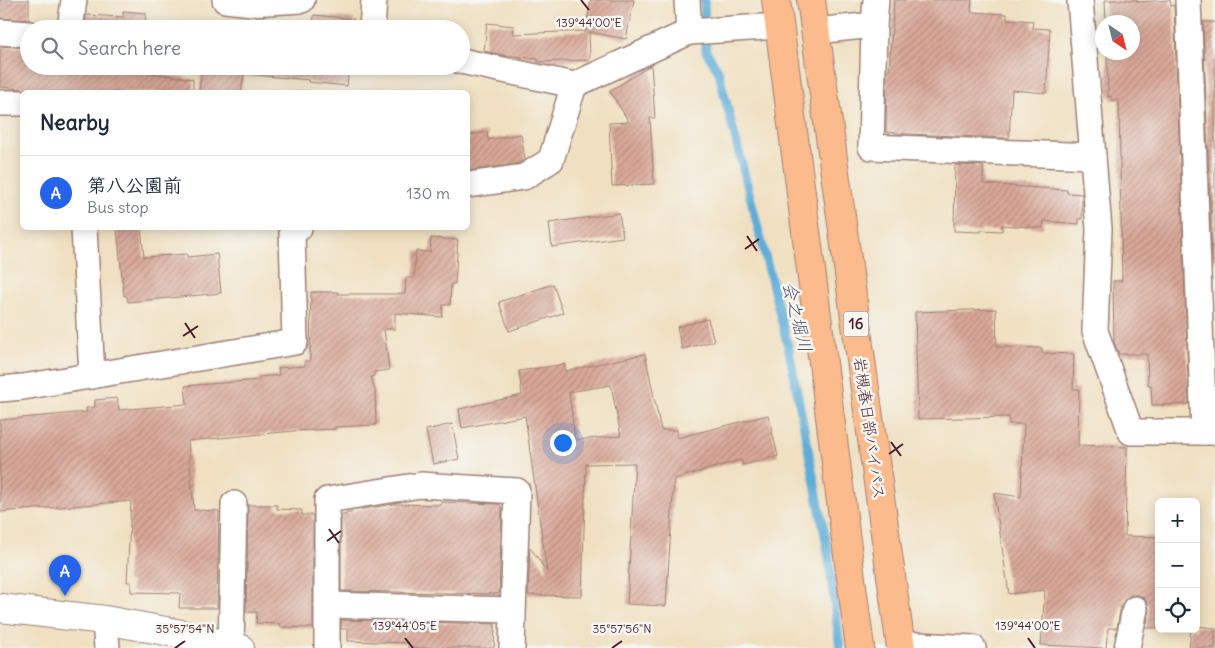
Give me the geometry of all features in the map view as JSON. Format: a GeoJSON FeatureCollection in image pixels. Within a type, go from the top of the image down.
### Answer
{"type":"FeatureCollection","features":[{"type":"Feature","properties":{"kind":"highway","name":"岩槻春日部バイパス"},"geometry":{"type":"LineString","coordinates":[[811,0],[901,646]]}},
{"type":"Feature","properties":{"kind":"highway","name":"16"},"geometry":{"type":"LineString","coordinates":[[778,13],[860,648]]}},
{"type":"Feature","properties":{"kind":"street"},"geometry":{"type":"LineString","coordinates":[[71,20],[74,0]]}},
{"type":"Feature","properties":{"kind":"street"},"geometry":{"type":"LineString","coordinates":[[224,0],[252,3],[302,0]]}},
{"type":"Feature","properties":{"kind":"street"},"geometry":{"type":"LineString","coordinates":[[373,20],[374,0]]}},
{"type":"Feature","properties":{"kind":"street"},"geometry":{"type":"LineString","coordinates":[[687,0],[690,32]]}},
{"type":"Feature","properties":{"kind":"street"},"geometry":{"type":"LineString","coordinates":[[876,0],[871,147],[1093,156]]}},
{"type":"Feature","properties":{"kind":"street"},"geometry":{"type":"LineString","coordinates":[[1080,0],[1098,229],[1095,331],[1131,432],[1209,432],[1188,0]]}},
{"type":"Feature","properties":{"kind":"street"},"geometry":{"type":"LineString","coordinates":[[470,62],[574,84],[690,32],[721,30],[778,13]]}},
{"type":"Feature","properties":{"kind":"street"},"geometry":{"type":"LineString","coordinates":[[815,31],[874,25]]}},
{"type":"Feature","properties":{"kind":"street"},"geometry":{"type":"LineString","coordinates":[[0,32],[20,33]]}},
{"type":"Feature","properties":{"kind":"street"},"geometry":{"type":"LineString","coordinates":[[470,185],[524,177],[551,160],[574,84]]}},
{"type":"Feature","properties":{"kind":"street"},"geometry":{"type":"LineString","coordinates":[[0,102],[20,103]]}},
{"type":"Feature","properties":{"kind":"street"},"geometry":{"type":"LineString","coordinates":[[84,230],[92,376]]}},
{"type":"Feature","properties":{"kind":"street"},"geometry":{"type":"LineString","coordinates":[[0,389],[23,387],[295,342],[292,231],[295,230]]}},
{"type":"Feature","properties":{"kind":"street"},"geometry":{"type":"LineString","coordinates":[[327,648],[327,500],[421,485],[517,491],[512,648]]}},
{"type":"Feature","properties":{"kind":"street"},"geometry":{"type":"LineString","coordinates":[[0,608],[105,620],[182,634],[234,647],[234,504]]}},
{"type":"Feature","properties":{"kind":"street"},"geometry":{"type":"LineString","coordinates":[[327,605],[512,610]]}},
{"type":"Feature","properties":{"kind":"street"},"geometry":{"type":"LineString","coordinates":[[1127,648],[1135,609]]}},
{"type":"Feature","properties":{"kind":"street"},"geometry":{"type":"LineString","coordinates":[[105,620],[107,648]]}},
{"type":"Feature","properties":{"kind":"street"},"geometry":{"type":"LineString","coordinates":[[901,646],[973,648]]}},
{"type":"Feature","properties":{"kind":"building"},"geometry":{"type":"Polygon","coordinates":[[[0,0],[29,0],[29,20],[0,18],[0,0]]]}},
{"type":"Feature","properties":{"kind":"building"},"geometry":{"type":"Polygon","coordinates":[[[591,0],[634,0],[626,39],[589,32],[590,60],[538,62],[538,59],[484,51],[487,23],[514,26],[513,34],[585,31],[591,0]]]}},
{"type":"Feature","properties":{"kind":"building"},"geometry":{"type":"Polygon","coordinates":[[[894,0],[972,0],[971,12],[1007,14],[1007,19],[1033,21],[1032,28],[1050,29],[1046,93],[1012,90],[1009,138],[886,132],[887,70],[889,70],[894,0]]]}},
{"type":"Feature","properties":{"kind":"building"},"geometry":{"type":"Polygon","coordinates":[[[1105,0],[1137,0],[1137,2],[1170,0],[1171,6],[1174,5],[1189,404],[1152,405],[1151,385],[1148,385],[1147,354],[1119,354],[1114,342],[1113,281],[1122,281],[1119,100],[1111,100],[1111,96],[1108,97],[1107,60],[1140,60],[1140,15],[1106,15],[1105,0]]]}},
{"type":"Feature","properties":{"kind":"building"},"geometry":{"type":"Polygon","coordinates":[[[123,11],[146,13],[146,20],[86,20],[86,15],[123,17],[123,11]]]}},
{"type":"Feature","properties":{"kind":"building"},"geometry":{"type":"Polygon","coordinates":[[[314,15],[354,19],[354,20],[313,20],[314,15]]]}},
{"type":"Feature","properties":{"kind":"building"},"geometry":{"type":"Polygon","coordinates":[[[1203,22],[1215,22],[1215,261],[1212,261],[1203,22]]]}},
{"type":"Feature","properties":{"kind":"building"},"geometry":{"type":"Polygon","coordinates":[[[0,46],[20,47],[20,75],[164,75],[193,79],[193,90],[25,90],[0,87],[0,46]]]}},
{"type":"Feature","properties":{"kind":"building"},"geometry":{"type":"Polygon","coordinates":[[[651,65],[655,118],[650,118],[654,184],[612,186],[609,123],[629,122],[610,91],[651,65]]]}},
{"type":"Feature","properties":{"kind":"building"},"geometry":{"type":"Polygon","coordinates":[[[201,75],[244,75],[241,90],[199,90],[201,75]]]}},
{"type":"Feature","properties":{"kind":"building"},"geometry":{"type":"Polygon","coordinates":[[[255,75],[348,75],[347,86],[308,82],[309,80],[255,75]]]}},
{"type":"Feature","properties":{"kind":"building"},"geometry":{"type":"Polygon","coordinates":[[[487,132],[488,140],[521,134],[525,160],[519,163],[470,171],[470,135],[487,132]]]}},
{"type":"Feature","properties":{"kind":"building"},"geometry":{"type":"Polygon","coordinates":[[[955,165],[983,166],[983,184],[1067,190],[1067,193],[1082,194],[1082,219],[1079,219],[1079,224],[1044,221],[1043,228],[1002,225],[1002,231],[954,231],[955,165]]]}},
{"type":"Feature","properties":{"kind":"building"},"geometry":{"type":"Polygon","coordinates":[[[619,213],[623,237],[552,247],[549,223],[619,213]]]}},
{"type":"Feature","properties":{"kind":"building"},"geometry":{"type":"Polygon","coordinates":[[[117,230],[141,230],[144,257],[187,254],[187,257],[217,254],[221,293],[128,302],[127,296],[124,296],[117,230]]]}},
{"type":"Feature","properties":{"kind":"building"},"geometry":{"type":"Polygon","coordinates":[[[431,238],[458,240],[455,284],[451,284],[450,305],[443,305],[442,317],[395,313],[395,329],[384,329],[389,370],[374,372],[374,376],[371,377],[375,391],[376,425],[188,441],[194,510],[219,511],[217,608],[179,608],[180,593],[131,592],[131,582],[127,582],[131,501],[0,512],[0,420],[87,412],[86,408],[95,407],[95,400],[117,398],[119,410],[187,404],[185,386],[259,380],[259,377],[279,375],[278,368],[305,366],[305,361],[310,361],[311,292],[405,294],[406,278],[414,278],[416,251],[430,252],[431,238]]]}},
{"type":"Feature","properties":{"kind":"building"},"geometry":{"type":"Polygon","coordinates":[[[553,284],[563,313],[509,331],[499,302],[553,284]]]}},
{"type":"Feature","properties":{"kind":"building"},"geometry":{"type":"Polygon","coordinates":[[[996,309],[997,347],[1042,348],[1042,353],[1074,354],[1073,389],[1079,389],[1078,445],[1127,447],[1125,536],[1155,537],[1155,628],[1146,628],[1149,612],[1148,604],[1144,598],[1138,595],[1131,595],[1125,599],[1121,606],[1117,628],[1108,628],[1106,648],[1041,645],[1045,590],[1009,594],[994,493],[1021,497],[1024,424],[1009,424],[1009,417],[918,419],[915,312],[996,309]]]}},
{"type":"Feature","properties":{"kind":"building"},"geometry":{"type":"Polygon","coordinates":[[[708,319],[714,341],[682,349],[677,327],[708,319]]]}},
{"type":"Feature","properties":{"kind":"building"},"geometry":{"type":"Polygon","coordinates":[[[645,354],[661,430],[677,430],[677,438],[768,415],[778,456],[743,465],[741,460],[674,479],[666,606],[627,604],[635,463],[586,464],[582,596],[528,595],[530,547],[547,572],[525,416],[462,428],[459,409],[522,395],[519,371],[565,364],[565,371],[645,354]],[[611,385],[569,392],[575,440],[621,436],[611,385]]]}},
{"type":"Feature","properties":{"kind":"building"},"geometry":{"type":"Polygon","coordinates":[[[452,424],[459,459],[433,464],[426,430],[452,424]]]}},
{"type":"Feature","properties":{"kind":"building"},"geometry":{"type":"Polygon","coordinates":[[[441,502],[499,504],[502,508],[499,594],[341,591],[341,515],[351,513],[351,511],[394,504],[441,505],[441,502]]]}},
{"type":"Feature","properties":{"kind":"building"},"geometry":{"type":"Polygon","coordinates":[[[248,505],[277,505],[277,509],[302,510],[302,515],[313,515],[313,628],[280,627],[280,624],[256,623],[257,612],[246,612],[248,505]]]}},
{"type":"Feature","properties":{"kind":"building"},"geometry":{"type":"Polygon","coordinates":[[[341,620],[495,624],[494,648],[408,648],[408,643],[348,641],[348,629],[341,629],[341,620]]]}},
{"type":"Feature","properties":{"kind":"building"},"geometry":{"type":"Polygon","coordinates":[[[1200,626],[1215,628],[1215,648],[1189,648],[1191,633],[1200,633],[1200,626]]]}},
{"type":"Feature","properties":{"kind":"waterway","name":"会之堀川"},"geometry":{"type":"LineString","coordinates":[[704,0],[706,51],[718,70],[789,350],[828,552],[840,648]]}},
{"type":"Feature","properties":{"kind":"place","name":"第八公園前"},"geometry":{"type":"Point","coordinates":[65,596]}}]}
